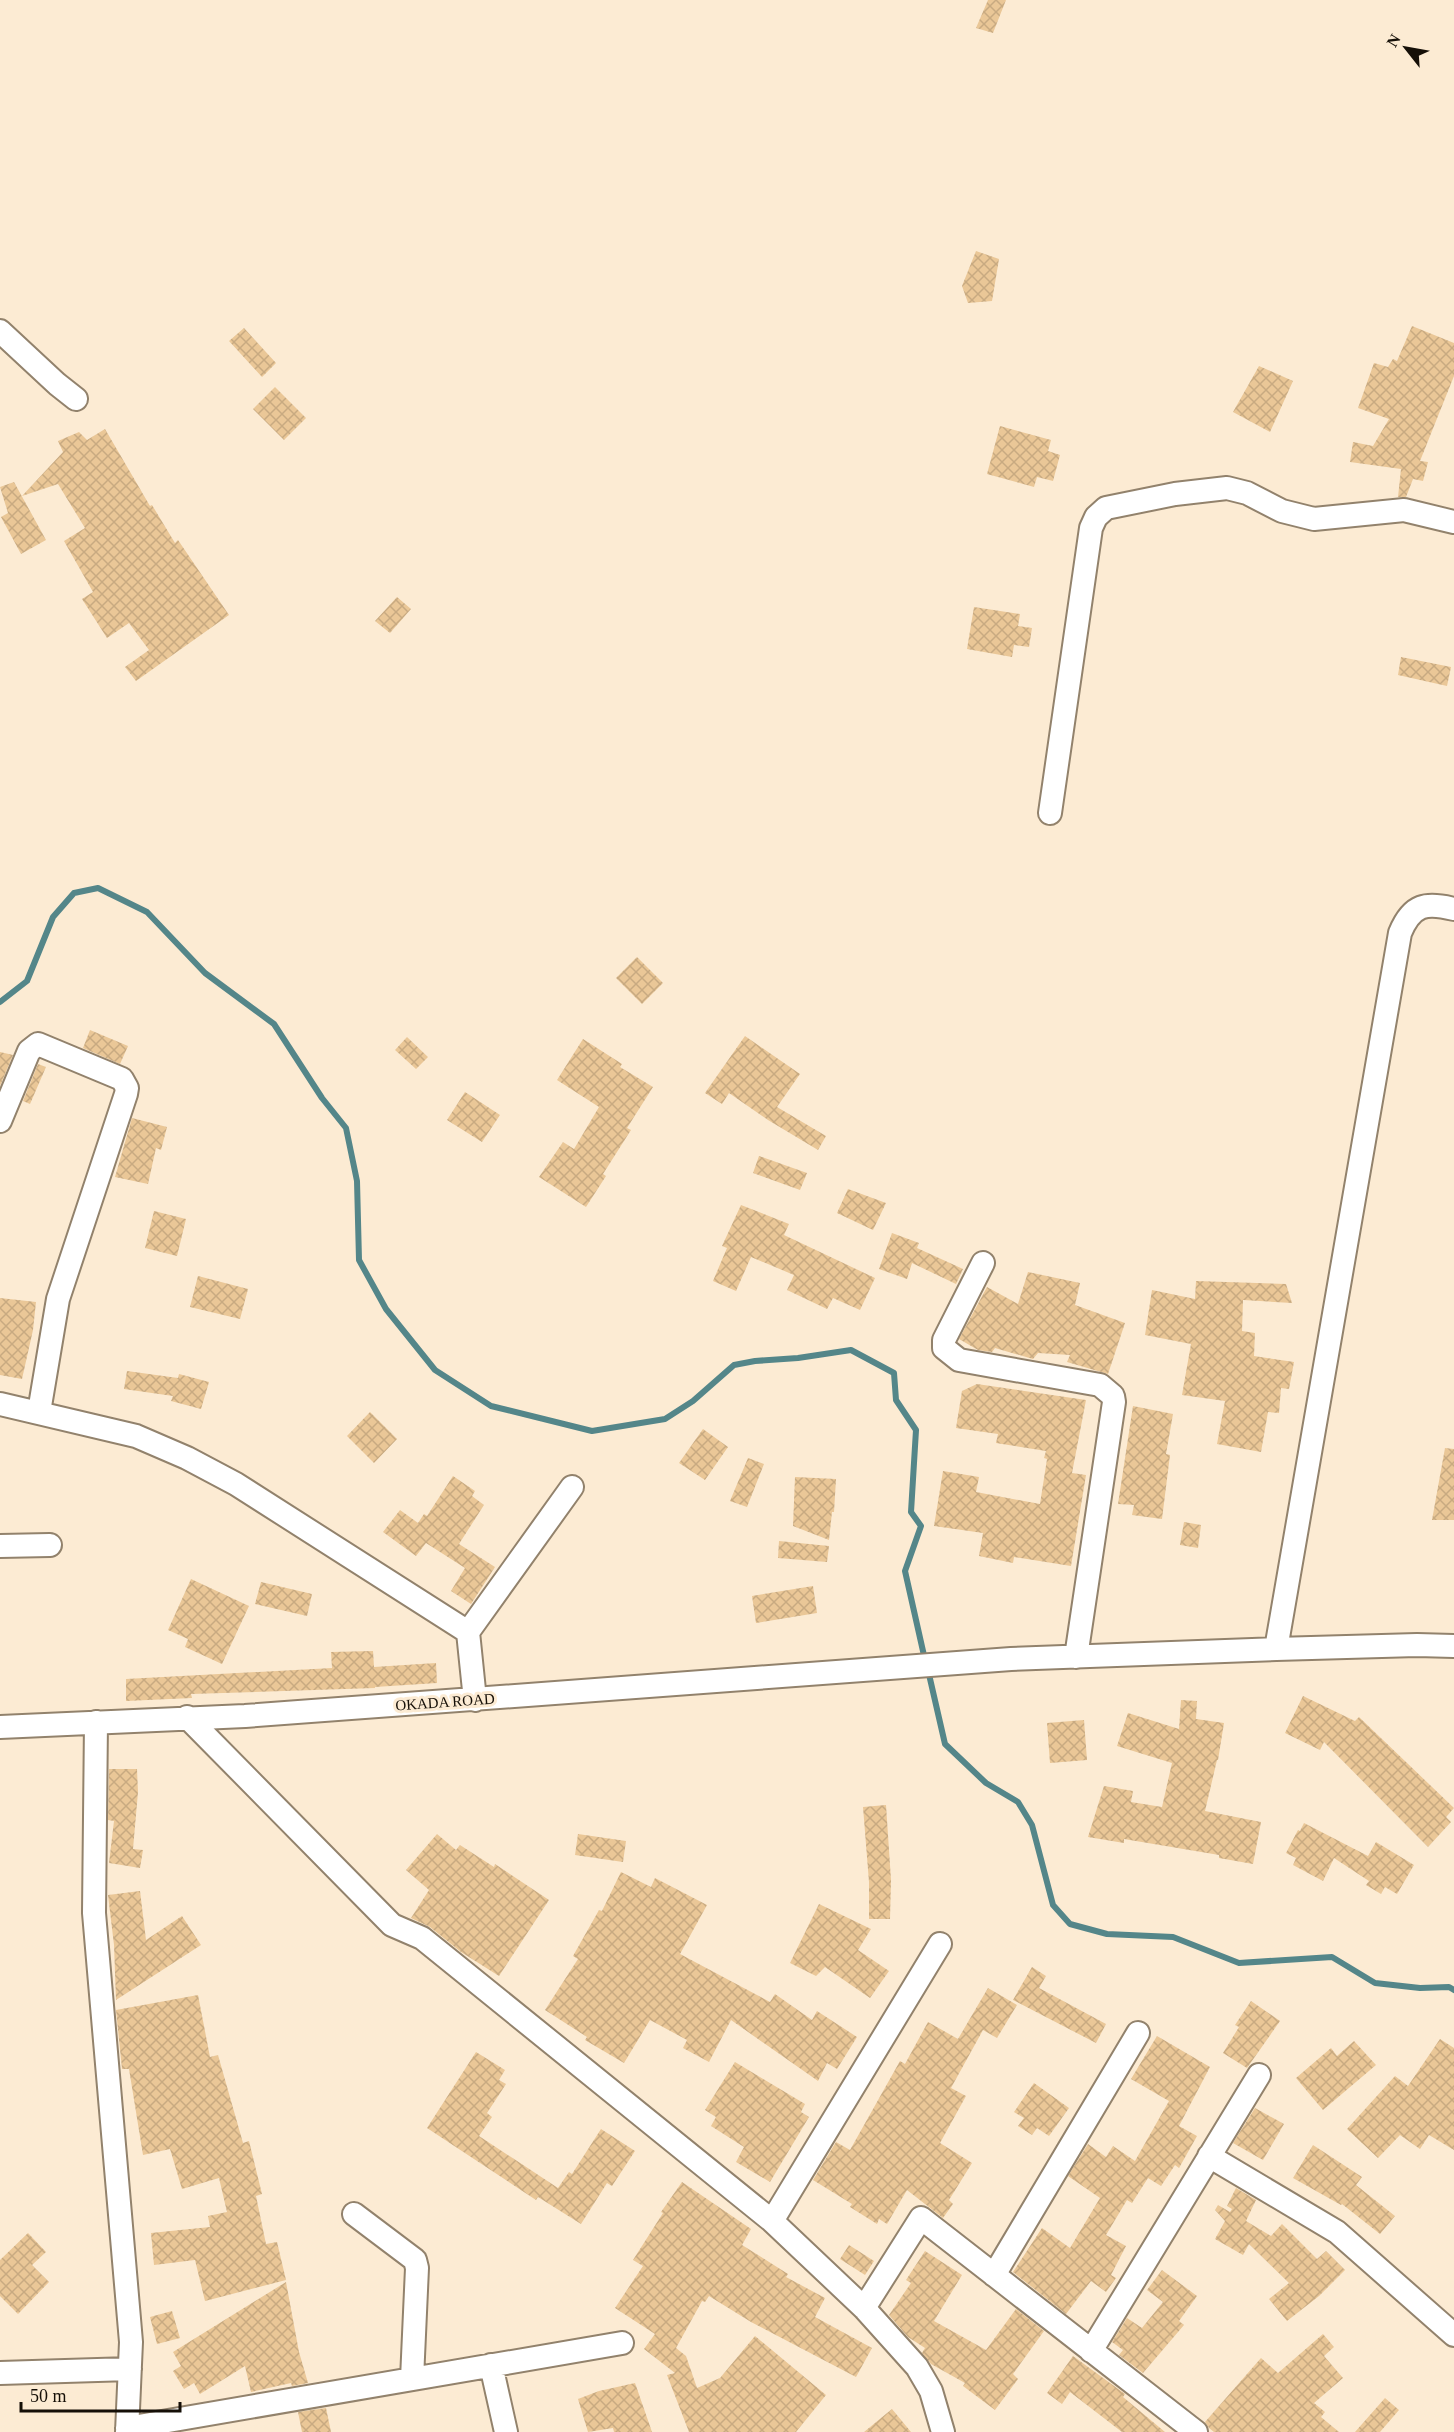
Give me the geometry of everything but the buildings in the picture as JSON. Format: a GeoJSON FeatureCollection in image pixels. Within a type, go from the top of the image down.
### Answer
{"type":"FeatureCollection","features":[{"type":"Feature","properties":{"kind":"street"},"geometry":{"type":"LineString","coordinates":[[0,331],[76,399]]}},
{"type":"Feature","properties":{"kind":"street"},"geometry":{"type":"LineString","coordinates":[[1050,813],[1091,528],[1096,517],[1106,508],[1175,494],[1227,488],[1247,493],[1282,511],[1314,519],[1404,510],[1454,522]]}},
{"type":"Feature","properties":{"kind":"street"},"geometry":{"type":"LineString","coordinates":[[1276,1649],[1400,933],[1406,920],[1418,909],[1433,904],[1454,909]]}},
{"type":"Feature","properties":{"kind":"street"},"geometry":{"type":"LineString","coordinates":[[0,1121],[29,1052],[38,1044],[122,1079],[125,1083],[126,1094],[58,1299],[39,1412]]}},
{"type":"Feature","properties":{"kind":"street"},"geometry":{"type":"LineString","coordinates":[[983,1263],[944,1340],[944,1348],[959,1360],[1100,1385],[1113,1396],[1114,1402],[1076,1657]]}},
{"type":"Feature","properties":{"kind":"street"},"geometry":{"type":"LineString","coordinates":[[0,1404],[136,1436],[187,1458],[236,1484],[468,1632]]}},
{"type":"Feature","properties":{"kind":"street"},"geometry":{"type":"LineString","coordinates":[[475,1700],[468,1632],[572,1487]]}},
{"type":"Feature","properties":{"kind":"street"},"geometry":{"type":"LineString","coordinates":[[0,1546],[50,1545]]}},
{"type":"Feature","properties":{"kind":"street","name":"OKADA ROAD"},"geometry":{"type":"LineString","coordinates":[[0,1727],[475,1700],[954,1663],[1276,1649],[1454,1646]]}},
{"type":"Feature","properties":{"kind":"street"},"geometry":{"type":"LineString","coordinates":[[187,1718],[392,1925],[422,1938],[772,2221],[864,2308],[925,2379],[943,2432]]}},
{"type":"Feature","properties":{"kind":"street"},"geometry":{"type":"LineString","coordinates":[[96,1722],[94,1913],[131,2342],[127,2430],[622,2343]]}},
{"type":"Feature","properties":{"kind":"street"},"geometry":{"type":"LineString","coordinates":[[772,2221],[940,1944]]}},
{"type":"Feature","properties":{"kind":"street"},"geometry":{"type":"LineString","coordinates":[[994,2275],[1138,2033]]}},
{"type":"Feature","properties":{"kind":"street"},"geometry":{"type":"LineString","coordinates":[[1091,2351],[1259,2074]]}},
{"type":"Feature","properties":{"kind":"street"},"geometry":{"type":"LineString","coordinates":[[1209,2156],[1337,2232],[1454,2334]]}},
{"type":"Feature","properties":{"kind":"street"},"geometry":{"type":"LineString","coordinates":[[354,2214],[415,2260],[417,2268],[412,2379]]}},
{"type":"Feature","properties":{"kind":"street"},"geometry":{"type":"LineString","coordinates":[[864,2308],[921,2218],[1196,2432]]}},
{"type":"Feature","properties":{"kind":"street"},"geometry":{"type":"LineString","coordinates":[[492,2365],[506,2432]]}},
{"type":"Feature","properties":{"kind":"street"},"geometry":{"type":"LineString","coordinates":[[0,2373],[130,2369]]}},
{"type":"Feature","properties":{"kind":"waterway"},"geometry":{"type":"LineString","coordinates":[[0,1002],[27,981],[53,917],[74,893],[98,888],[147,912],[205,973],[274,1024],[322,1098],[346,1128],[357,1181],[359,1260],[386,1309],[435,1370],[491,1406],[592,1431],[665,1419],[693,1401],[734,1365],[851,1350],[894,1373],[896,1400],[916,1430],[911,1512],[921,1526],[905,1571],[925,1660]]}},
{"type":"Feature","properties":{"kind":"waterway"},"geometry":{"type":"LineString","coordinates":[[928,1670],[945,1744],[986,1783],[1018,1802],[1032,1825],[1053,1905],[1070,1924],[1107,1934],[1173,1937],[1239,1963],[1332,1957],[1375,1983],[1420,1988],[1449,1987],[1454,1990]]}}]}
